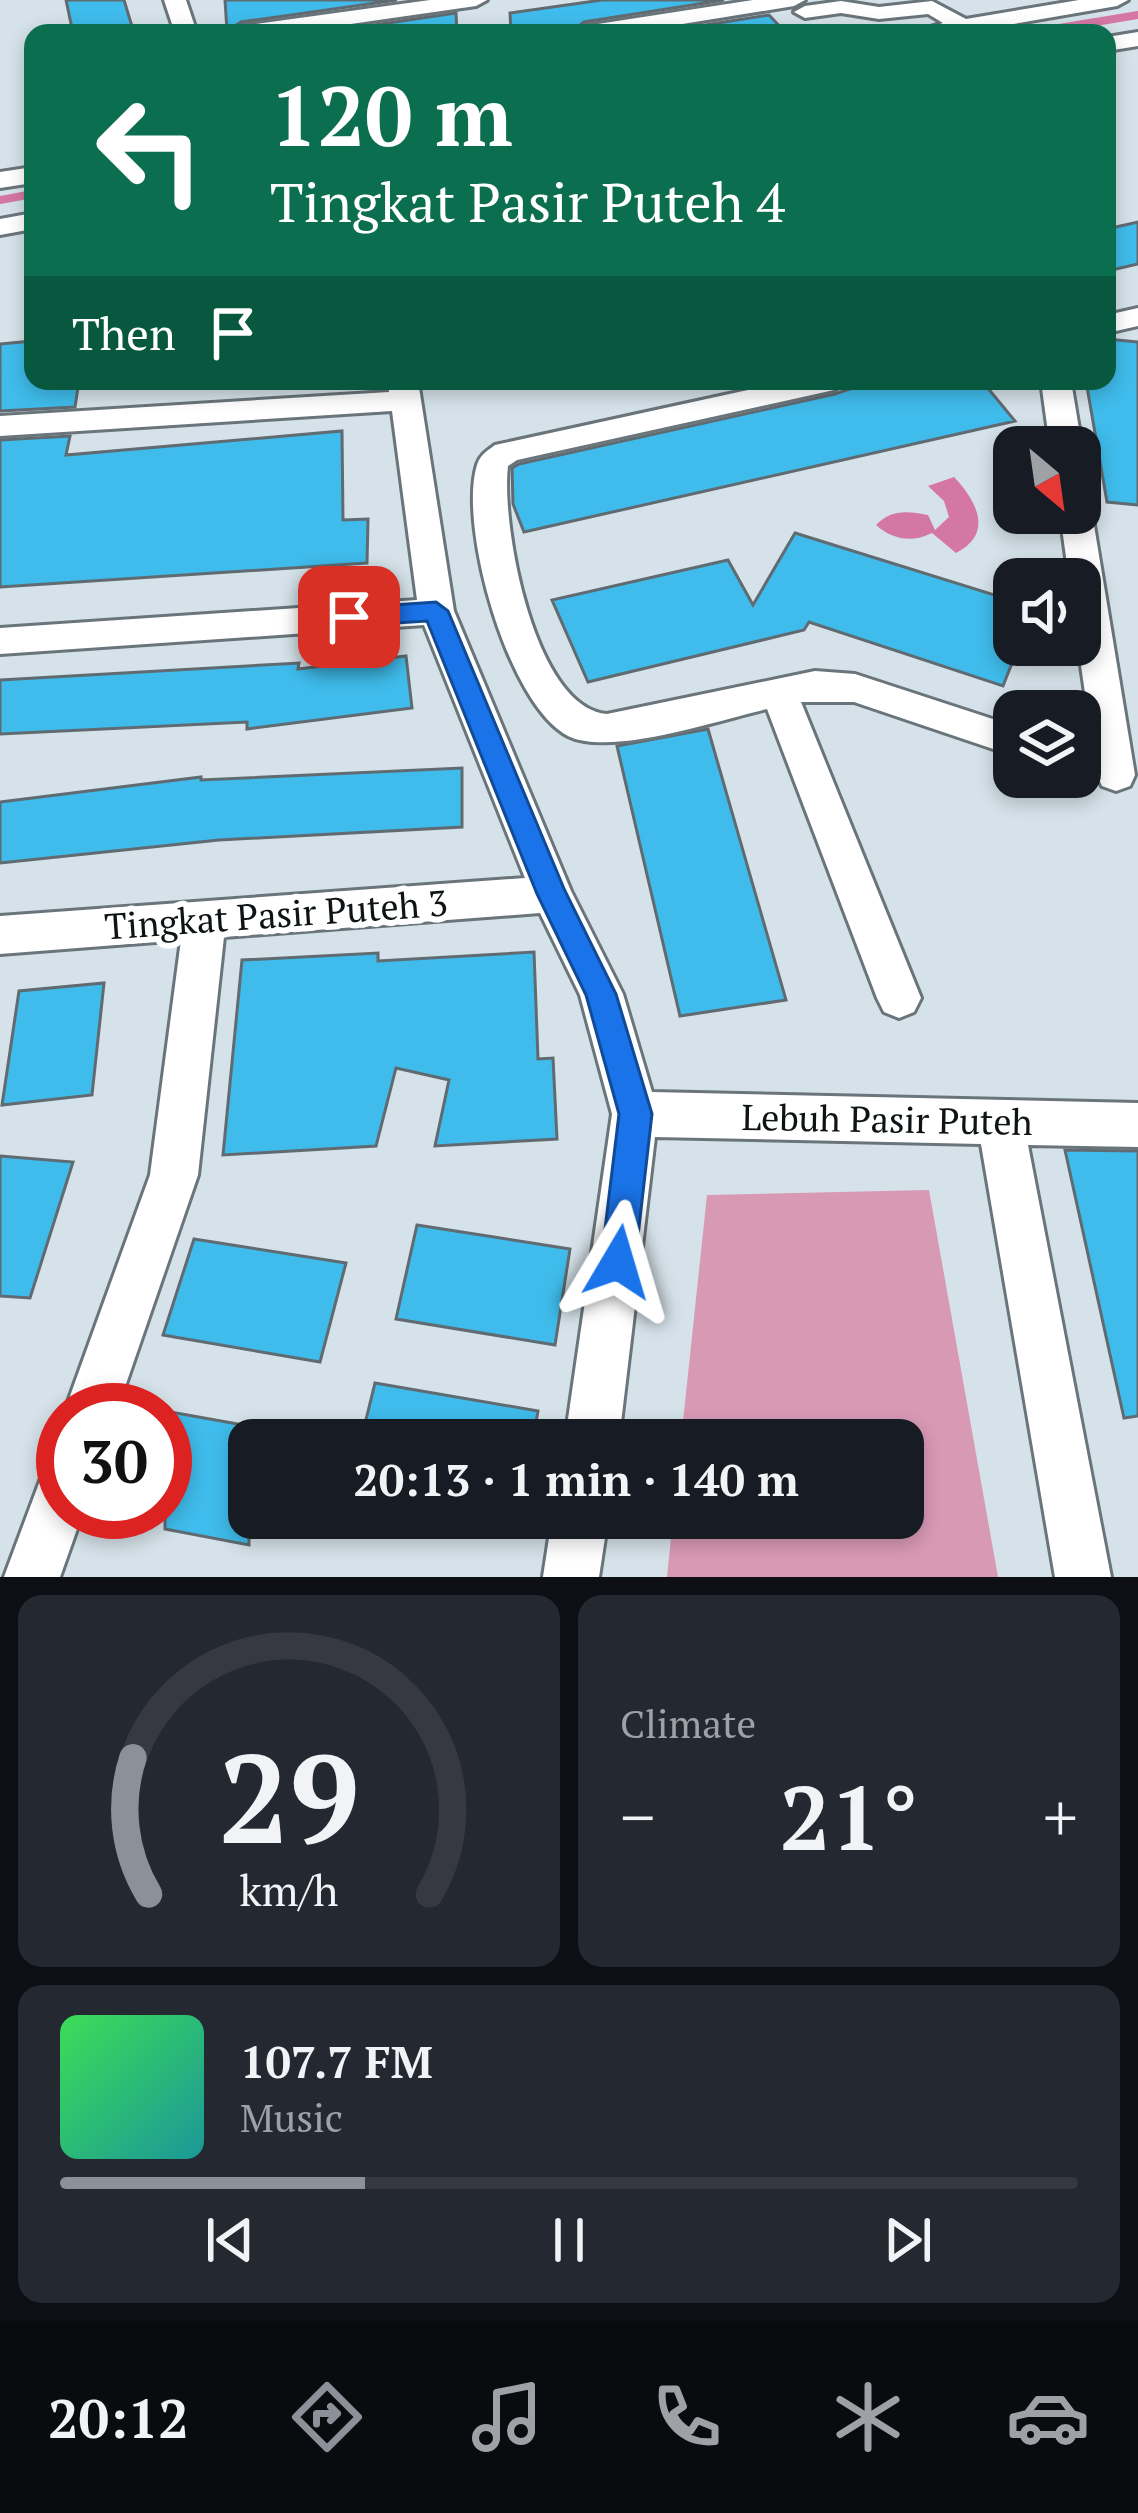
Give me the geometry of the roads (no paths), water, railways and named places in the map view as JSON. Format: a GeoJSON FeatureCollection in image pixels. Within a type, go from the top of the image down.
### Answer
{"type":"FeatureCollection","features":[{"type":"Feature","properties":{"kind":"street"},"geometry":{"type":"LineString","coordinates":[[306,24],[476,0]]}},
{"type":"Feature","properties":{"kind":"street"},"geometry":{"type":"LineString","coordinates":[[969,24],[1028,6],[1117,0]]}},
{"type":"Feature","properties":{"kind":"street"},"geometry":{"type":"LineString","coordinates":[[651,24],[797,4],[879,14],[932,7],[959,24]]}},
{"type":"Feature","properties":{"kind":"street"},"geometry":{"type":"LineString","coordinates":[[0,426],[405,390],[436,611],[552,894],[601,994],[635,1114],[595,1419]]}},
{"type":"Feature","properties":{"kind":"street"},"geometry":{"type":"LineString","coordinates":[[792,390],[506,452],[493,461],[487,500],[510,620],[556,704],[578,725],[607,728],[815,685],[856,688],[993,734]]}},
{"type":"Feature","properties":{"kind":"street"},"geometry":{"type":"LineString","coordinates":[[1057,390],[1063,426]]}},
{"type":"Feature","properties":{"kind":"street"},"geometry":{"type":"LineString","coordinates":[[1079,534],[1111,773]]}},
{"type":"Feature","properties":{"kind":"street"},"geometry":{"type":"LineString","coordinates":[[0,641],[436,611]]}},
{"type":"Feature","properties":{"kind":"street"},"geometry":{"type":"LineString","coordinates":[[778,690],[899,998]]}},
{"type":"Feature","properties":{"kind":"street","name":"Tingkat Pasir Puteh 3"},"geometry":{"type":"LineString","coordinates":[[0,934],[552,894]]}},
{"type":"Feature","properties":{"kind":"street"},"geometry":{"type":"LineString","coordinates":[[101,1383],[174,1175],[205,918]]}},
{"type":"Feature","properties":{"kind":"street","name":"Lebuh Pasir Puteh"},"geometry":{"type":"LineString","coordinates":[[635,1114],[1138,1125]]}},
{"type":"Feature","properties":{"kind":"street"},"geometry":{"type":"LineString","coordinates":[[1000,1122],[1083,1577]]}},
{"type":"Feature","properties":{"kind":"street"},"geometry":{"type":"LineString","coordinates":[[32,1577],[45,1539]]}},
{"type":"Feature","properties":{"kind":"street"},"geometry":{"type":"LineString","coordinates":[[572,1577],[577,1539]]}},
{"type":"Feature","properties":{"kind":"waterway"},"geometry":{"type":"LineString","coordinates":[[1084,24],[1138,15]]}},
{"type":"Feature","properties":{"kind":"waterway"},"geometry":{"type":"LineString","coordinates":[[0,200],[24,196]]}}]}
